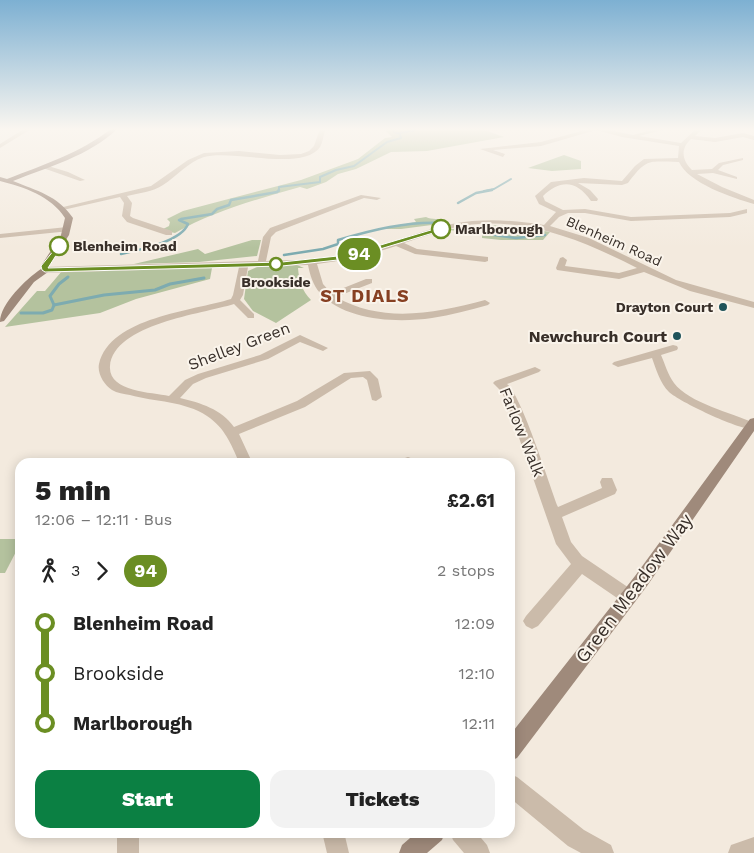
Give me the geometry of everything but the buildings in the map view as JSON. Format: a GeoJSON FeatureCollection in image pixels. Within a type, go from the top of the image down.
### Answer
{"type":"FeatureCollection","features":[{"type":"Feature","properties":{"kind":"street"},"geometry":{"type":"LineString","coordinates":[[9,180],[40,169]]}},
{"type":"Feature","properties":{"kind":"street"},"geometry":{"type":"LineString","coordinates":[[51,169],[82,180]]}},
{"type":"Feature","properties":{"kind":"street"},"geometry":{"type":"LineString","coordinates":[[63,208],[122,196],[159,185],[180,169]]}},
{"type":"Feature","properties":{"kind":"street"},"geometry":{"type":"LineString","coordinates":[[635,169],[622,183],[570,181],[551,184],[540,196],[542,202],[562,212],[585,211],[638,219],[728,216],[744,211]]}},
{"type":"Feature","properties":{"kind":"street"},"geometry":{"type":"LineString","coordinates":[[688,169],[712,186],[753,201]]}},
{"type":"Feature","properties":{"kind":"street"},"geometry":{"type":"LineString","coordinates":[[691,172],[714,171],[736,178]]}},
{"type":"Feature","properties":{"kind":"street"},"geometry":{"type":"LineString","coordinates":[[0,179],[9,180],[51,197],[63,208],[69,218],[67,229],[60,244],[45,266],[45,270],[31,280],[0,319]]}},
{"type":"Feature","properties":{"kind":"street"},"geometry":{"type":"LineString","coordinates":[[570,181],[596,197]]}},
{"type":"Feature","properties":{"kind":"street"},"geometry":{"type":"LineString","coordinates":[[122,196],[128,203],[126,216],[130,220],[169,233]]}},
{"type":"Feature","properties":{"kind":"street"},"geometry":{"type":"LineString","coordinates":[[261,265],[267,237],[280,226],[363,196],[377,198]]}},
{"type":"Feature","properties":{"kind":"street"},"geometry":{"type":"LineString","coordinates":[[545,228],[552,219],[562,212]]}},
{"type":"Feature","properties":{"kind":"street","name":"Blenheim Road"},"geometry":{"type":"LineString","coordinates":[[45,270],[312,262],[347,257],[468,223],[505,223],[545,228],[582,239],[643,269],[695,290],[754,305]]}},
{"type":"Feature","properties":{"kind":"street"},"geometry":{"type":"LineString","coordinates":[[0,236],[67,229]]}},
{"type":"Feature","properties":{"kind":"street"},"geometry":{"type":"LineString","coordinates":[[397,243],[424,256],[470,261],[485,259]]}},
{"type":"Feature","properties":{"kind":"street"},"geometry":{"type":"LineString","coordinates":[[563,260],[560,268],[619,276],[643,269]]}},
{"type":"Feature","properties":{"kind":"street"},"geometry":{"type":"LineString","coordinates":[[312,262],[318,285],[329,297],[347,307],[373,313],[422,317],[485,303]]}},
{"type":"Feature","properties":{"kind":"street"},"geometry":{"type":"LineString","coordinates":[[244,265],[238,295],[234,300],[138,328],[117,341],[110,350],[104,364],[104,373],[108,382],[118,388],[132,393],[172,399],[207,410],[221,419],[233,432],[244,458]]}},
{"type":"Feature","properties":{"kind":"street"},"geometry":{"type":"LineString","coordinates":[[575,282],[577,271]]}},
{"type":"Feature","properties":{"kind":"street"},"geometry":{"type":"LineString","coordinates":[[329,297],[369,281]]}},
{"type":"Feature","properties":{"kind":"street"},"geometry":{"type":"LineString","coordinates":[[234,300],[239,302],[251,316]]}},
{"type":"Feature","properties":{"kind":"street"},"geometry":{"type":"LineString","coordinates":[[373,313],[388,307]]}},
{"type":"Feature","properties":{"kind":"street","name":"Shelley Green"},"geometry":{"type":"LineString","coordinates":[[172,399],[189,382],[202,376],[264,357],[300,338],[323,348]]}},
{"type":"Feature","properties":{"kind":"street"},"geometry":{"type":"LineString","coordinates":[[618,364],[673,348]]}},
{"type":"Feature","properties":{"kind":"street"},"geometry":{"type":"LineString","coordinates":[[655,353],[669,384],[675,390],[701,405],[753,424]]}},
{"type":"Feature","properties":{"kind":"street","name":"Farlow Walk"},"geometry":{"type":"LineString","coordinates":[[535,370],[499,383],[506,390],[515,409],[564,544],[571,556],[629,597]]}},
{"type":"Feature","properties":{"kind":"street"},"geometry":{"type":"LineString","coordinates":[[233,432],[301,404],[348,375],[366,373],[372,379],[376,397]]}},
{"type":"Feature","properties":{"kind":"street","name":"Green Meadow Way"},"geometry":{"type":"LineString","coordinates":[[515,745],[629,597],[753,424]]}},
{"type":"Feature","properties":{"kind":"street"},"geometry":{"type":"LineString","coordinates":[[554,516],[610,490],[607,482]]}},
{"type":"Feature","properties":{"kind":"street"},"geometry":{"type":"LineString","coordinates":[[532,620],[581,564]]}},
{"type":"Feature","properties":{"kind":"street"},"geometry":{"type":"LineString","coordinates":[[515,788],[576,838],[603,853]]}},
{"type":"Feature","properties":{"kind":"street"},"geometry":{"type":"LineString","coordinates":[[128,838],[128,853]]}},
{"type":"Feature","properties":{"kind":"street"},"geometry":{"type":"LineString","coordinates":[[334,838],[338,853]]}},
{"type":"Feature","properties":{"kind":"street"},"geometry":{"type":"LineString","coordinates":[[410,853],[427,838]]}},
{"type":"Feature","properties":{"kind":"street"},"geometry":{"type":"LineString","coordinates":[[466,838],[479,853]]}},
{"type":"Feature","properties":{"kind":"street"},"geometry":{"type":"LineString","coordinates":[[739,853],[754,848]]}},
{"type":"Feature","properties":{"kind":"green space"},"geometry":{"type":"Polygon","coordinates":[[[331,169],[356,169],[338,174],[326,182],[307,189],[300,187],[236,206],[205,218],[175,233],[161,230],[169,226],[170,222],[167,219],[183,211],[301,180],[331,169]]]}},
{"type":"Feature","properties":{"kind":"green space"},"geometry":{"type":"Polygon","coordinates":[[[534,169],[581,169],[581,169],[552,171],[534,169]]]}},
{"type":"Feature","properties":{"kind":"green space"},"geometry":{"type":"Polygon","coordinates":[[[426,217],[446,220],[447,223],[401,229],[381,229],[416,222],[414,219],[426,217]]]}},
{"type":"Feature","properties":{"kind":"green space"},"geometry":{"type":"Polygon","coordinates":[[[489,225],[521,227],[550,232],[543,240],[501,240],[482,238],[482,234],[465,233],[465,231],[444,230],[489,225]]]}},
{"type":"Feature","properties":{"kind":"green space"},"geometry":{"type":"Polygon","coordinates":[[[252,240],[261,240],[257,256],[199,262],[134,264],[198,249],[205,254],[252,240]]]}},
{"type":"Feature","properties":{"kind":"green space"},"geometry":{"type":"Polygon","coordinates":[[[297,265],[304,268],[298,268],[299,277],[301,286],[311,300],[276,323],[253,311],[244,299],[248,271],[257,267],[297,265]]]}},
{"type":"Feature","properties":{"kind":"green space"},"geometry":{"type":"Polygon","coordinates":[[[212,268],[210,279],[136,299],[100,313],[5,327],[37,291],[45,291],[62,271],[212,268]]]}},
{"type":"Feature","properties":{"kind":"green space"},"geometry":{"type":"Polygon","coordinates":[[[0,539],[15,539],[15,554],[5,573],[0,573],[0,539]]]}},
{"type":"Feature","properties":{"kind":"waterway"},"geometry":{"type":"LineString","coordinates":[[279,190],[279,187],[320,182],[320,177],[341,169]]}},
{"type":"Feature","properties":{"kind":"waterway"},"geometry":{"type":"LineString","coordinates":[[484,191],[494,189],[511,179]]}},
{"type":"Feature","properties":{"kind":"waterway"},"geometry":{"type":"LineString","coordinates":[[121,254],[158,244],[177,236],[188,224],[179,220],[181,219],[212,214],[217,209],[229,205],[231,200],[277,192],[279,190]]}},
{"type":"Feature","properties":{"kind":"waterway"},"geometry":{"type":"LineString","coordinates":[[458,203],[476,193],[492,190]]}},
{"type":"Feature","properties":{"kind":"waterway"},"geometry":{"type":"LineString","coordinates":[[284,255],[323,249],[338,244],[338,240],[390,227],[416,223],[443,223]]}},
{"type":"Feature","properties":{"kind":"waterway"},"geometry":{"type":"LineString","coordinates":[[471,227],[486,229],[494,235],[516,238],[545,235]]}},
{"type":"Feature","properties":{"kind":"waterway"},"geometry":{"type":"LineString","coordinates":[[54,305],[50,296],[59,284],[68,277]]}},
{"type":"Feature","properties":{"kind":"waterway"},"geometry":{"type":"LineString","coordinates":[[54,305],[104,295],[155,290],[170,284],[204,278]]}},
{"type":"Feature","properties":{"kind":"waterway"},"geometry":{"type":"LineString","coordinates":[[21,313],[43,313],[52,310],[54,305]]}},
{"type":"Feature","properties":{"kind":"bus line","name":"94"},"geometry":{"type":"LineString","coordinates":[[59,246],[45,266],[45,270],[282,264],[347,257],[441,229]]}},
{"type":"Feature","properties":{"kind":"place","name":"Marlborough"},"geometry":{"type":"Point","coordinates":[441,229]}},
{"type":"Feature","properties":{"kind":"place","name":"Blenheim Road"},"geometry":{"type":"Point","coordinates":[59,246]}},
{"type":"Feature","properties":{"kind":"place","name":"Brookside"},"geometry":{"type":"Point","coordinates":[276,264]}},
{"type":"Feature","properties":{"kind":"place","name":"Drayton Court"},"geometry":{"type":"Point","coordinates":[723,307]}},
{"type":"Feature","properties":{"kind":"place","name":"Newchurch Court"},"geometry":{"type":"Point","coordinates":[677,336]}},
{"type":"Feature","properties":{"kind":"district","name":"ST DIALS"},"geometry":{"type":"Point","coordinates":[365,295]}}]}
